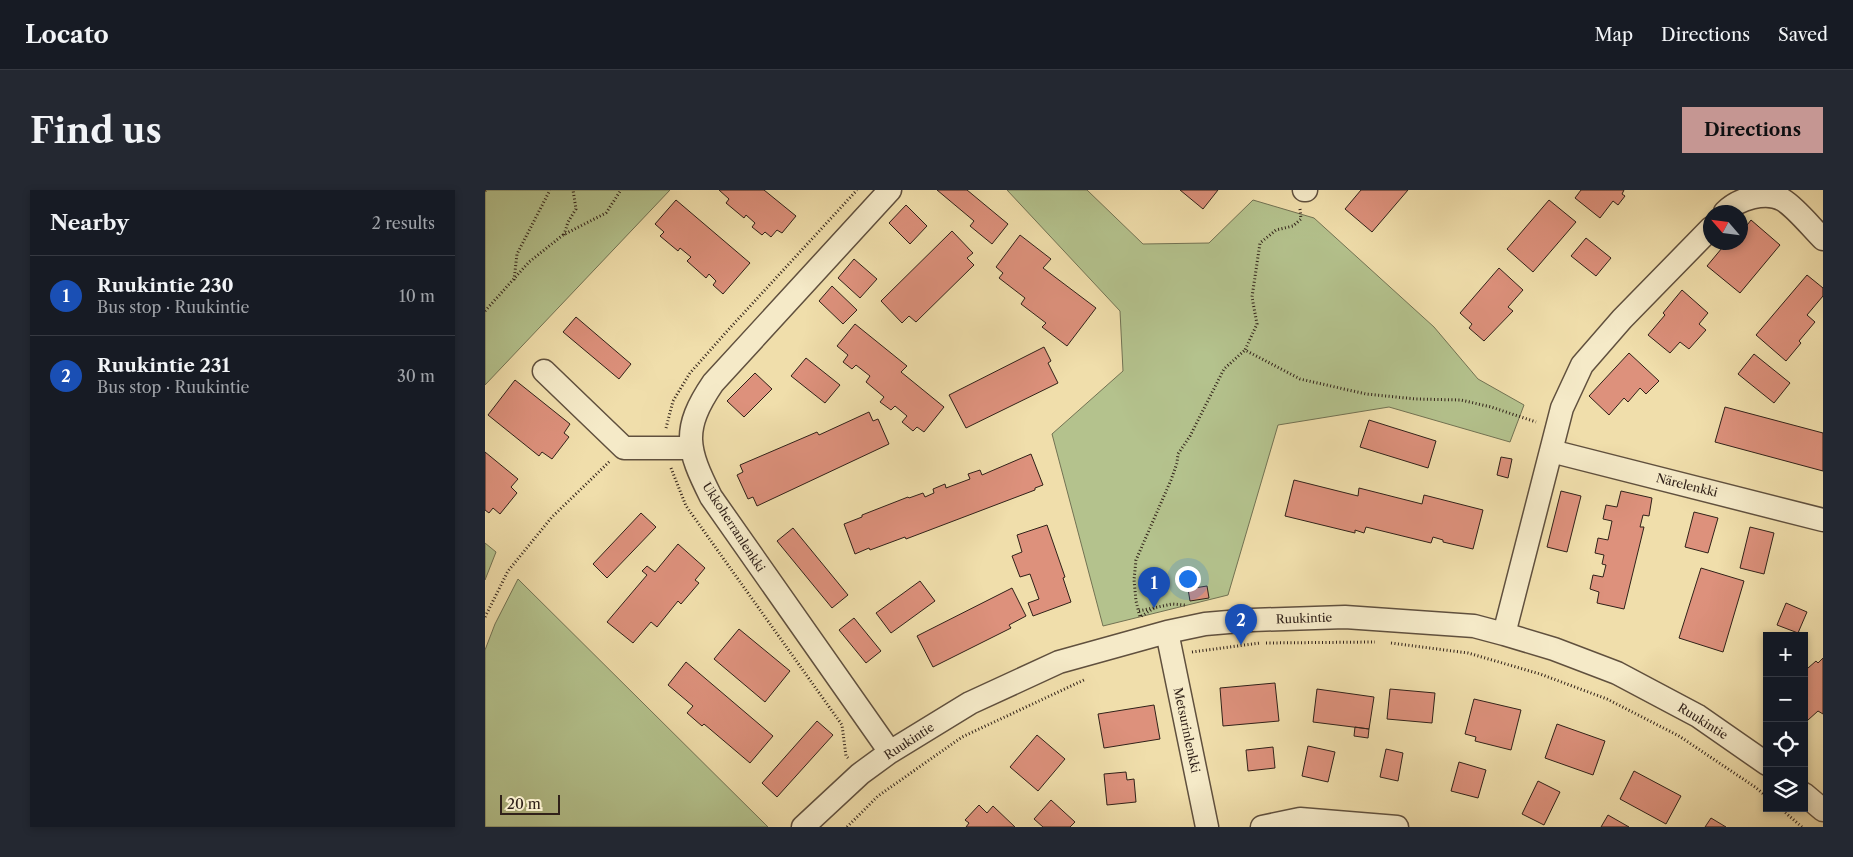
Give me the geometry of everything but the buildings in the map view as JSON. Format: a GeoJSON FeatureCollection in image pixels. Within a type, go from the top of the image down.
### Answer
{"type":"FeatureCollection","features":[{"type":"Feature","properties":{"kind":"street","name":"Ukkoherranlenkki"},"geometry":{"type":"LineString","coordinates":[[890,190],[713,383],[699,402],[691,429],[691,448],[696,466],[711,497],[890,752]]}},
{"type":"Feature","properties":{"kind":"street"},"geometry":{"type":"LineString","coordinates":[[1732,205],[1759,194],[1782,199],[1823,239]]}},
{"type":"Feature","properties":{"kind":"street"},"geometry":{"type":"LineString","coordinates":[[1504,634],[1562,408],[1582,365],[1622,319],[1703,236]]}},
{"type":"Feature","properties":{"kind":"street"},"geometry":{"type":"LineString","coordinates":[[544,371],[624,448],[691,448]]}},
{"type":"Feature","properties":{"kind":"street","name":"Närelenkki"},"geometry":{"type":"LineString","coordinates":[[1553,443],[1823,520]]}},
{"type":"Feature","properties":{"kind":"street","name":"Ruukintie"},"geometry":{"type":"LineString","coordinates":[[803,827],[860,774],[890,752],[970,703],[1059,662],[1167,632],[1205,624],[1243,620],[1345,617],[1473,626],[1504,634],[1554,649],[1617,673],[1698,716],[1763,761]]}},
{"type":"Feature","properties":{"kind":"street","name":"Metsurinlenkki"},"geometry":{"type":"LineString","coordinates":[[1167,632],[1207,827]]}},
{"type":"Feature","properties":{"kind":"street"},"geometry":{"type":"LineString","coordinates":[[1808,797],[1823,810]]}},
{"type":"Feature","properties":{"kind":"street"},"geometry":{"type":"LineString","coordinates":[[1262,827],[1300,819],[1397,827]]}},
{"type":"Feature","properties":{"kind":"path"},"geometry":{"type":"LineString","coordinates":[[514,281],[517,254],[550,190]]}},
{"type":"Feature","properties":{"kind":"path"},"geometry":{"type":"LineString","coordinates":[[563,235],[568,222],[577,209],[573,190]]}},
{"type":"Feature","properties":{"kind":"path"},"geometry":{"type":"LineString","coordinates":[[485,311],[514,281],[529,262],[563,235],[606,213],[621,190]]}},
{"type":"Feature","properties":{"kind":"path"},"geometry":{"type":"LineString","coordinates":[[857,190],[690,373],[673,401],[665,423],[666,448],[672,475],[686,506],[842,725],[846,756],[878,796]]}},
{"type":"Feature","properties":{"kind":"path"},"geometry":{"type":"LineString","coordinates":[[1155,608],[1140,616],[1134,580],[1136,560],[1171,480],[1178,454],[1190,436],[1224,369],[1245,350],[1257,324],[1252,296],[1260,243],[1276,230],[1293,226],[1301,219],[1302,195]]}},
{"type":"Feature","properties":{"kind":"path"},"geometry":{"type":"LineString","coordinates":[[1245,350],[1301,379],[1366,394],[1416,400],[1461,400],[1491,407],[1535,421],[1553,443]]}},
{"type":"Feature","properties":{"kind":"path"},"geometry":{"type":"LineString","coordinates":[[485,617],[508,571],[552,517],[624,448]]}},
{"type":"Feature","properties":{"kind":"path"},"geometry":{"type":"LineString","coordinates":[[1171,655],[1260,643],[1381,642]]}},
{"type":"Feature","properties":{"kind":"path"},"geometry":{"type":"LineString","coordinates":[[1390,643],[1468,653],[1539,674],[1607,700],[1679,736],[1763,794]]}},
{"type":"Feature","properties":{"kind":"path"},"geometry":{"type":"LineString","coordinates":[[847,827],[878,796],[962,737],[1084,679],[1093,677]]}},
{"type":"Feature","properties":{"kind":"path"},"geometry":{"type":"LineString","coordinates":[[1785,812],[1802,827]]}},
{"type":"Feature","properties":{"kind":"green space"},"geometry":{"type":"Polygon","coordinates":[[[485,190],[670,190],[485,385],[485,190]]]}},
{"type":"Feature","properties":{"kind":"green space"},"geometry":{"type":"Polygon","coordinates":[[[1007,190],[1087,190],[1143,244],[1209,243],[1253,200],[1314,218],[1434,327],[1478,379],[1524,405],[1510,442],[1389,407],[1278,425],[1228,595],[1103,626],[1052,434],[1123,371],[1120,311],[1007,190]]]}},
{"type":"Feature","properties":{"kind":"green space"},"geometry":{"type":"Polygon","coordinates":[[[485,543],[496,552],[485,580],[485,543]]]}},
{"type":"Feature","properties":{"kind":"green space"},"geometry":{"type":"Polygon","coordinates":[[[518,579],[768,827],[485,827],[485,650],[495,624],[518,579]]]}},
{"type":"Feature","properties":{"kind":"place","name":"Ruukintie 230"},"geometry":{"type":"Point","coordinates":[1154,608]}},
{"type":"Feature","properties":{"kind":"place","name":"Ruukintie 231"},"geometry":{"type":"Point","coordinates":[1241,645]}}]}
